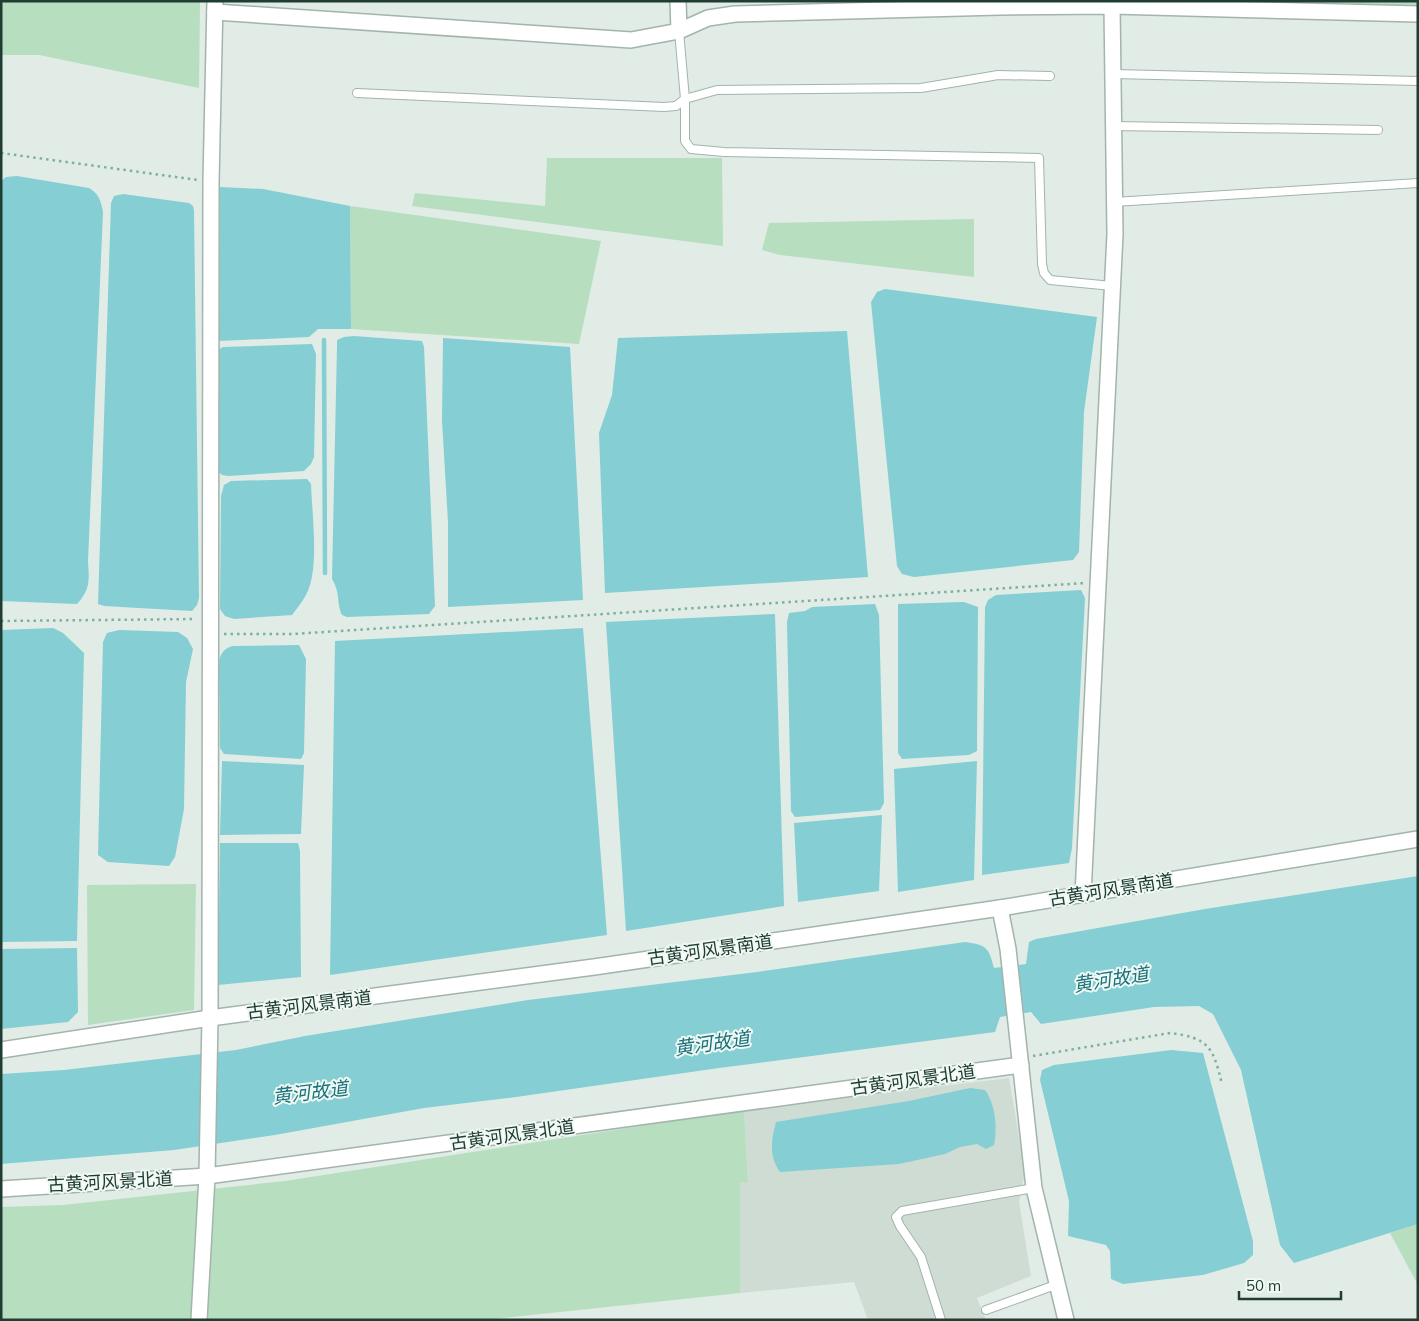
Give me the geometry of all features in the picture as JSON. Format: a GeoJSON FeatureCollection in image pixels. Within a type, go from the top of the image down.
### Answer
{"type":"FeatureCollection","features":[{"type":"Feature","properties":{"kind":"street"},"geometry":{"type":"LineString","coordinates":[[678,1],[678,30]]}},
{"type":"Feature","properties":{"kind":"street"},"geometry":{"type":"LineString","coordinates":[[1083,895],[1112,286],[1114,202],[1112,6]]}},
{"type":"Feature","properties":{"kind":"street"},"geometry":{"type":"LineString","coordinates":[[199,1320],[208,1176],[212,182],[215,7],[631,40],[678,30],[708,18],[735,14],[1112,6],[1418,14]]}},
{"type":"Feature","properties":{"kind":"street","name":"古黄河风景南道"},"geometry":{"type":"LineString","coordinates":[[1,1050],[209,1025],[1000,908],[1418,839]]}},
{"type":"Feature","properties":{"kind":"street"},"geometry":{"type":"LineString","coordinates":[[1000,908],[1008,949],[1034,1188],[1066,1320]]}},
{"type":"Feature","properties":{"kind":"street","name":"古黄河风景北道"},"geometry":{"type":"LineString","coordinates":[[1,1189],[208,1176],[1020,1058]]}},
{"type":"Feature","properties":{"kind":"lane"},"geometry":{"type":"LineString","coordinates":[[678,30],[686,99],[685,141],[691,149],[700,151],[1039,158],[1042,264],[1044,273],[1050,280],[1112,286]]}},
{"type":"Feature","properties":{"kind":"lane"},"geometry":{"type":"LineString","coordinates":[[1113,74],[1418,81]]}},
{"type":"Feature","properties":{"kind":"lane"},"geometry":{"type":"LineString","coordinates":[[357,93],[664,107],[676,106],[686,99],[717,90],[921,88],[998,75],[1050,76]]}},
{"type":"Feature","properties":{"kind":"lane"},"geometry":{"type":"LineString","coordinates":[[1113,126],[1378,130]]}},
{"type":"Feature","properties":{"kind":"lane"},"geometry":{"type":"LineString","coordinates":[[1114,202],[1418,183]]}},
{"type":"Feature","properties":{"kind":"lane"},"geometry":{"type":"LineString","coordinates":[[941,1320],[921,1257],[896,1217],[902,1211],[1034,1188]]}},
{"type":"Feature","properties":{"kind":"lane"},"geometry":{"type":"LineString","coordinates":[[986,1310],[1058,1284]]}},
{"type":"Feature","properties":{"kind":"path"},"geometry":{"type":"LineString","coordinates":[[1,153],[212,182]]}},
{"type":"Feature","properties":{"kind":"path"},"geometry":{"type":"LineString","coordinates":[[210,635],[293,634],[1098,582]]}},
{"type":"Feature","properties":{"kind":"path"},"geometry":{"type":"LineString","coordinates":[[1,621],[210,619]]}},
{"type":"Feature","properties":{"kind":"path"},"geometry":{"type":"LineString","coordinates":[[1020,1058],[1170,1033],[1184,1034],[1197,1038],[1208,1047],[1216,1058],[1222,1084]]}},
{"type":"Feature","properties":{"kind":"shaded area"},"geometry":{"type":"Polygon","coordinates":[[[1009,1078],[1025,1172],[1019,1202],[1031,1276],[977,1298],[986,1320],[868,1320],[854,1282],[740,1293],[740,1181],[748,1182],[744,1110],[1009,1078]]]}},
{"type":"Feature","properties":{"kind":"green space"},"geometry":{"type":"Polygon","coordinates":[[[1,1],[200,1],[199,88],[39,55],[1,55],[1,1]]]}},
{"type":"Feature","properties":{"kind":"green space"},"geometry":{"type":"Polygon","coordinates":[[[1291,1],[1418,1],[1418,7],[1291,1]]]}},
{"type":"Feature","properties":{"kind":"green space"},"geometry":{"type":"Polygon","coordinates":[[[547,158],[722,158],[723,246],[412,206],[415,193],[545,206],[547,158]]]}},
{"type":"Feature","properties":{"kind":"green space"},"geometry":{"type":"Polygon","coordinates":[[[350,206],[601,241],[579,344],[351,329],[350,206]]]}},
{"type":"Feature","properties":{"kind":"green space"},"geometry":{"type":"Polygon","coordinates":[[[974,219],[974,277],[780,255],[762,250],[769,223],[974,219]]]}},
{"type":"Feature","properties":{"kind":"green space"},"geometry":{"type":"Polygon","coordinates":[[[196,884],[194,1010],[88,1025],[87,885],[196,884]]]}},
{"type":"Feature","properties":{"kind":"green space"},"geometry":{"type":"Polygon","coordinates":[[[744,1110],[748,1182],[740,1182],[740,1293],[485,1320],[1,1320],[1,1207],[63,1205],[285,1181],[744,1110]]]}},
{"type":"Feature","properties":{"kind":"green space"},"geometry":{"type":"Polygon","coordinates":[[[1418,1224],[1418,1285],[1390,1233],[1418,1224]]]}},
{"type":"Feature","properties":{"kind":"water"},"geometry":{"type":"Polygon","coordinates":[[[17,176],[89,188],[99,198],[103,212],[88,561],[89,579],[87,589],[77,604],[1,601],[1,181],[6,177],[17,176]]]}},
{"type":"Feature","properties":{"kind":"water"},"geometry":{"type":"Polygon","coordinates":[[[220,187],[263,189],[350,206],[351,329],[318,329],[309,337],[219,341],[220,187]]]}},
{"type":"Feature","properties":{"kind":"water"},"geometry":{"type":"Polygon","coordinates":[[[123,194],[189,203],[193,206],[194,211],[199,598],[197,605],[192,611],[104,606],[98,604],[111,203],[114,196],[123,194]]]}},
{"type":"Feature","properties":{"kind":"water"},"geometry":{"type":"Polygon","coordinates":[[[885,289],[1097,317],[1084,412],[1079,552],[1073,560],[914,577],[902,574],[897,566],[871,302],[877,292],[885,289]]]}},
{"type":"Feature","properties":{"kind":"water"},"geometry":{"type":"Polygon","coordinates":[[[847,331],[868,577],[605,593],[599,433],[612,395],[618,338],[847,331]]]}},
{"type":"Feature","properties":{"kind":"water"},"geometry":{"type":"Polygon","coordinates":[[[354,336],[422,341],[424,347],[435,606],[429,614],[347,617],[342,615],[340,610],[337,589],[332,579],[337,340],[354,336]]]}},
{"type":"Feature","properties":{"kind":"water"},"geometry":{"type":"Polygon","coordinates":[[[443,338],[570,347],[583,600],[448,607],[448,522],[442,420],[443,338]]]}},
{"type":"Feature","properties":{"kind":"water"},"geometry":{"type":"Polygon","coordinates":[[[312,344],[316,354],[314,457],[311,464],[304,471],[222,475],[216,470],[218,350],[223,347],[312,344]]]}},
{"type":"Feature","properties":{"kind":"water"},"geometry":{"type":"Polygon","coordinates":[[[307,479],[311,484],[314,562],[309,589],[305,597],[292,615],[234,619],[225,616],[220,609],[221,496],[224,485],[231,481],[307,479]]]}},
{"type":"Feature","properties":{"kind":"water"},"geometry":{"type":"Polygon","coordinates":[[[1081,590],[1085,598],[1072,848],[1069,863],[982,875],[985,607],[988,600],[996,595],[1081,590]]]}},
{"type":"Feature","properties":{"kind":"water"},"geometry":{"type":"Polygon","coordinates":[[[964,602],[978,607],[977,751],[969,755],[902,759],[898,753],[898,604],[964,602]]]}},
{"type":"Feature","properties":{"kind":"water"},"geometry":{"type":"Polygon","coordinates":[[[875,604],[879,615],[884,803],[880,810],[795,817],[791,811],[787,622],[789,613],[805,611],[812,607],[875,604]]]}},
{"type":"Feature","properties":{"kind":"water"},"geometry":{"type":"Polygon","coordinates":[[[775,614],[784,906],[626,931],[606,622],[775,614]]]}},
{"type":"Feature","properties":{"kind":"water"},"geometry":{"type":"Polygon","coordinates":[[[53,628],[63,633],[84,653],[77,941],[1,942],[1,630],[53,628]]]}},
{"type":"Feature","properties":{"kind":"water"},"geometry":{"type":"Polygon","coordinates":[[[583,628],[607,935],[330,975],[335,641],[583,628]]]}},
{"type":"Feature","properties":{"kind":"water"},"geometry":{"type":"Polygon","coordinates":[[[119,630],[178,632],[187,638],[193,649],[186,682],[184,809],[175,857],[169,866],[108,862],[98,855],[103,642],[107,633],[119,630]]]}},
{"type":"Feature","properties":{"kind":"water"},"geometry":{"type":"Polygon","coordinates":[[[299,645],[306,659],[304,753],[301,759],[224,754],[220,748],[219,666],[222,653],[232,646],[299,645]]]}},
{"type":"Feature","properties":{"kind":"water"},"geometry":{"type":"Polygon","coordinates":[[[222,761],[304,765],[301,834],[220,835],[222,761]]]}},
{"type":"Feature","properties":{"kind":"water"},"geometry":{"type":"Polygon","coordinates":[[[977,761],[974,880],[898,892],[894,769],[977,761]]]}},
{"type":"Feature","properties":{"kind":"water"},"geometry":{"type":"Polygon","coordinates":[[[882,815],[879,891],[798,902],[794,823],[882,815]]]}},
{"type":"Feature","properties":{"kind":"water"},"geometry":{"type":"Polygon","coordinates":[[[220,843],[298,843],[300,851],[301,977],[218,985],[220,843]]]}},
{"type":"Feature","properties":{"kind":"water","name":"黄河故道"},"geometry":{"type":"Polygon","coordinates":[[[1418,876],[1418,1224],[1294,1263],[1280,1245],[1241,1070],[1213,1014],[1199,1006],[1154,1007],[1041,1024],[1031,1012],[1000,1017],[995,1032],[424,1108],[275,1135],[174,1150],[1,1164],[1,1074],[64,1070],[236,1050],[305,1036],[528,1000],[757,972],[965,942],[983,946],[990,956],[994,968],[1026,964],[1029,942],[1036,939],[1205,909],[1418,876]]]}},
{"type":"Feature","properties":{"kind":"water"},"geometry":{"type":"Polygon","coordinates":[[[77,948],[78,1012],[68,1022],[1,1029],[1,949],[77,948]]]}},
{"type":"Feature","properties":{"kind":"water"},"geometry":{"type":"Polygon","coordinates":[[[1171,1050],[1203,1053],[1253,1241],[1253,1255],[1244,1263],[1203,1275],[1123,1284],[1111,1279],[1110,1251],[1106,1245],[1068,1236],[1069,1201],[1040,1080],[1042,1070],[1054,1065],[1171,1050]]]}},
{"type":"Feature","properties":{"kind":"water"},"geometry":{"type":"Polygon","coordinates":[[[970,1088],[985,1090],[993,1109],[996,1124],[994,1145],[986,1149],[977,1144],[960,1147],[945,1154],[899,1164],[780,1172],[776,1166],[772,1142],[776,1122],[909,1101],[970,1088]]]}},
{"type":"Feature","properties":{"kind":"waterway"},"geometry":{"type":"LineString","coordinates":[[324,340],[325,573]]}}]}
